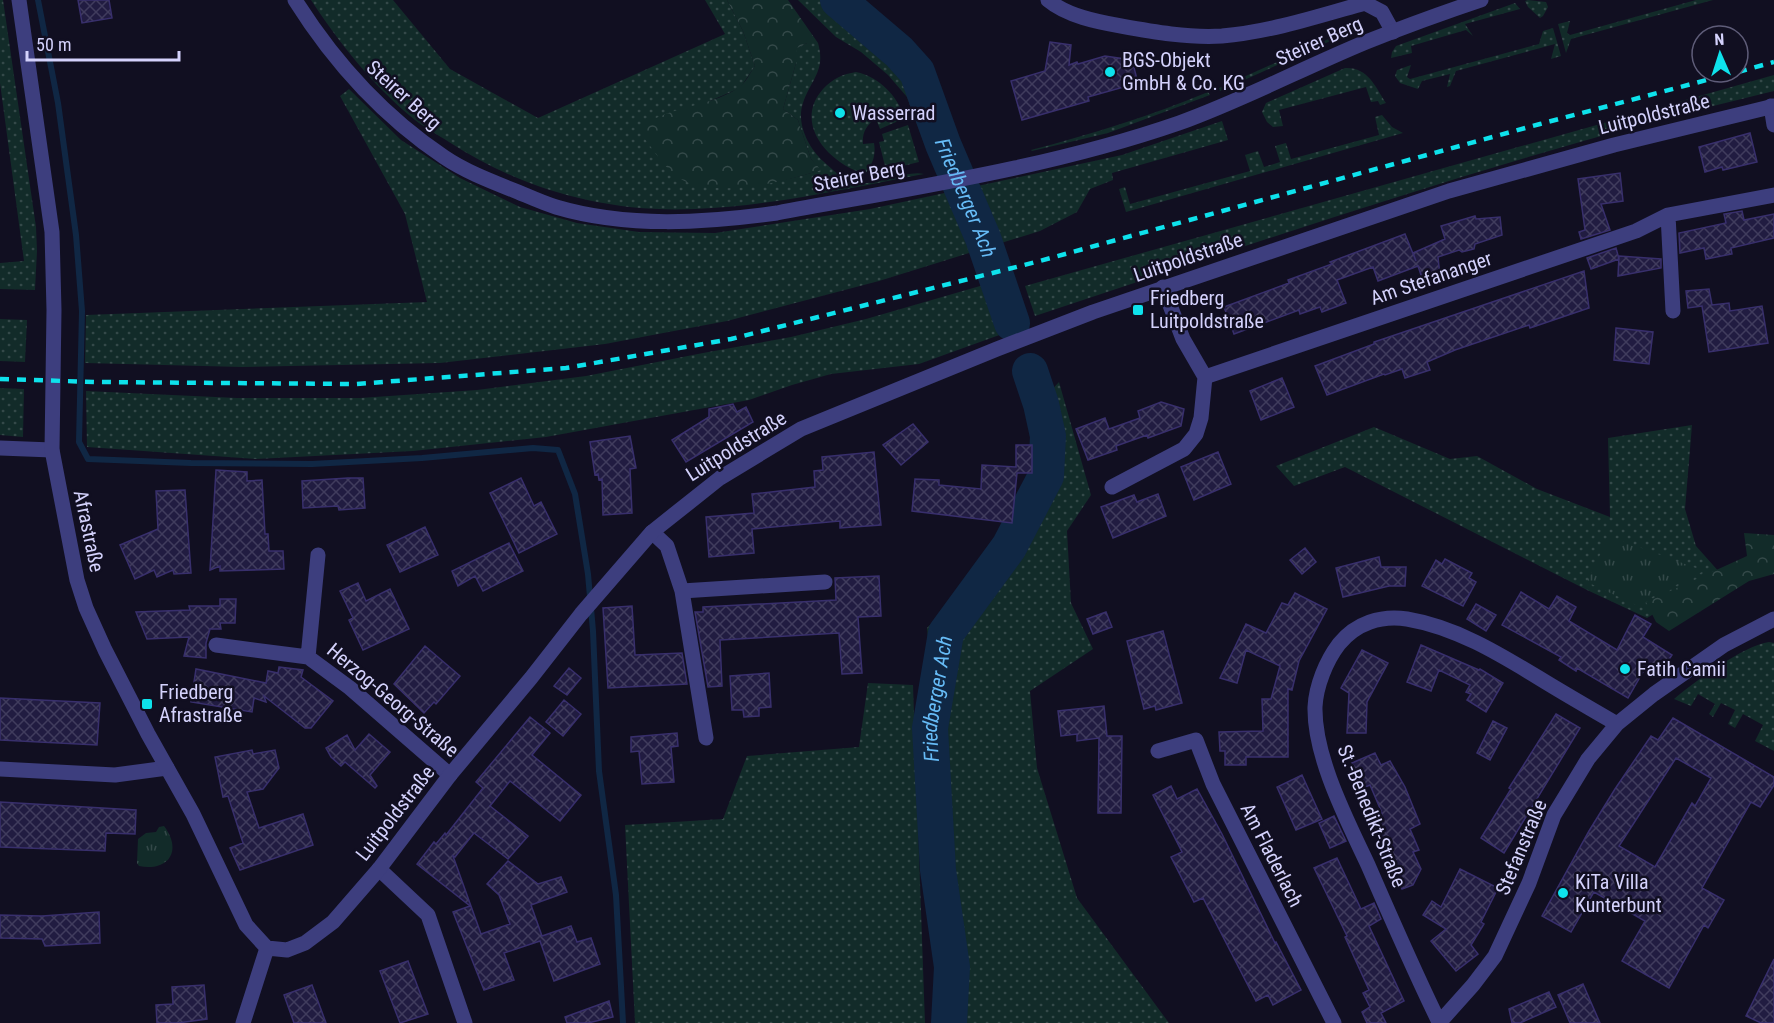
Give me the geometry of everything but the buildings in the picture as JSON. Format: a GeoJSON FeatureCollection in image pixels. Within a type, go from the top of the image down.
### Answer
{"type":"FeatureCollection","features":[{"type":"Feature","properties":{"kind":"street","name":"Afrastraße"},"geometry":{"type":"LineString","coordinates":[[19,0],[52,232],[54,310],[52,450],[77,580],[86,608],[105,650],[193,814],[246,925],[267,948]]}},
{"type":"Feature","properties":{"kind":"street","name":"Steirer Berg"},"geometry":{"type":"LineString","coordinates":[[295,0],[318,36],[352,78],[389,115],[445,158],[491,182],[556,207],[601,216],[658,221],[737,219],[777,213],[1107,147],[1181,122],[1393,32],[1481,0]]}},
{"type":"Feature","properties":{"kind":"street"},"geometry":{"type":"LineString","coordinates":[[1048,0],[1098,22],[1181,35],[1212,36],[1293,24],[1365,3],[1382,12],[1393,32]]}},
{"type":"Feature","properties":{"kind":"street"},"geometry":{"type":"LineString","coordinates":[[1773,106],[1774,125]]}},
{"type":"Feature","properties":{"kind":"street","name":"Luitpoldstraße"},"geometry":{"type":"LineString","coordinates":[[267,948],[287,950],[305,943],[333,922],[379,869],[450,775],[581,614],[652,532],[720,478],[801,429],[997,348],[1163,287],[1449,191],[1614,145],[1773,106]]}},
{"type":"Feature","properties":{"kind":"street","name":"Am Stefananger"},"geometry":{"type":"LineString","coordinates":[[1205,377],[1636,231],[1668,214],[1774,195]]}},
{"type":"Feature","properties":{"kind":"street"},"geometry":{"type":"LineString","coordinates":[[1668,214],[1673,311]]}},
{"type":"Feature","properties":{"kind":"street"},"geometry":{"type":"LineString","coordinates":[[1112,487],[1184,449],[1196,434],[1201,418],[1205,377],[1183,339],[1163,287]]}},
{"type":"Feature","properties":{"kind":"street"},"geometry":{"type":"LineString","coordinates":[[0,448],[52,450]]}},
{"type":"Feature","properties":{"kind":"street"},"geometry":{"type":"LineString","coordinates":[[652,532],[667,546],[682,591],[706,738]]}},
{"type":"Feature","properties":{"kind":"street","name":"Herzog-Georg-Straße"},"geometry":{"type":"LineString","coordinates":[[308,657],[318,555]]}},
{"type":"Feature","properties":{"kind":"street"},"geometry":{"type":"LineString","coordinates":[[682,591],[825,582]]}},
{"type":"Feature","properties":{"kind":"street","name":"St.-Benedikt-Straße"},"geometry":{"type":"LineString","coordinates":[[1439,1023],[1334,790],[1320,742],[1315,707],[1317,694],[1335,649],[1347,634],[1368,621],[1385,618],[1406,619],[1437,626],[1491,649],[1617,724]]}},
{"type":"Feature","properties":{"kind":"street","name":"Stefanstraße"},"geometry":{"type":"LineString","coordinates":[[1439,1023],[1495,956],[1529,883],[1554,815],[1588,759],[1617,724],[1654,694],[1724,645],[1774,619]]}},
{"type":"Feature","properties":{"kind":"street","name":"Herzog-Georg-Straße"},"geometry":{"type":"LineString","coordinates":[[216,645],[308,657],[350,688],[450,775]]}},
{"type":"Feature","properties":{"kind":"street","name":"Am Fladerlach"},"geometry":{"type":"LineString","coordinates":[[1158,751],[1196,740],[1213,784],[1334,1023]]}},
{"type":"Feature","properties":{"kind":"street"},"geometry":{"type":"LineString","coordinates":[[0,769],[115,776],[167,768]]}},
{"type":"Feature","properties":{"kind":"street"},"geometry":{"type":"LineString","coordinates":[[379,869],[428,915],[465,1023]]}},
{"type":"Feature","properties":{"kind":"street"},"geometry":{"type":"LineString","coordinates":[[243,1023],[267,948]]}},
{"type":"Feature","properties":{"kind":"green space"},"geometry":{"type":"Polygon","coordinates":[[[0,0],[3,0],[36,227],[35,290],[0,289],[0,263],[24,261],[0,83],[0,0]]]}},
{"type":"Feature","properties":{"kind":"green space"},"geometry":{"type":"Polygon","coordinates":[[[311,0],[393,0],[450,69],[538,118],[725,34],[705,0],[727,0],[743,31],[755,66],[740,88],[703,104],[717,188],[782,180],[820,170],[811,159],[798,120],[783,109],[796,63],[796,48],[807,43],[818,43],[820,61],[803,103],[801,119],[808,142],[818,155],[838,174],[857,183],[874,182],[909,174],[924,174],[782,200],[695,209],[630,207],[567,195],[506,173],[477,159],[415,120],[358,64],[311,0]]]}},
{"type":"Feature","properties":{"kind":"green space"},"geometry":{"type":"Polygon","coordinates":[[[727,0],[788,0],[818,43],[807,43],[797,48],[796,63],[783,109],[798,120],[811,159],[821,170],[768,184],[727,188],[708,187],[690,183],[671,172],[638,130],[660,116],[726,95],[741,86],[747,78],[755,66],[743,31],[727,0]]]}},
{"type":"Feature","properties":{"kind":"green space"},"geometry":{"type":"Polygon","coordinates":[[[798,0],[828,0],[907,69],[938,142],[926,148],[907,97],[888,75],[861,52],[836,37],[798,0]]]}},
{"type":"Feature","properties":{"kind":"green space"},"geometry":{"type":"Polygon","coordinates":[[[1696,0],[1713,0],[1571,39],[1566,53],[1558,24],[1570,21],[1567,33],[1570,35],[1696,0]]]}},
{"type":"Feature","properties":{"kind":"green space"},"geometry":{"type":"Polygon","coordinates":[[[1525,1],[1546,2],[1548,7],[1543,16],[1540,18],[1528,7],[1525,1]]]}},
{"type":"Feature","properties":{"kind":"green space"},"geometry":{"type":"Polygon","coordinates":[[[1515,3],[1520,9],[1465,24],[1473,36],[1466,30],[1411,46],[1412,53],[1391,58],[1396,46],[1515,3]]]}},
{"type":"Feature","properties":{"kind":"green space"},"geometry":{"type":"Polygon","coordinates":[[[1362,24],[1357,29],[1220,91],[1219,88],[1362,24]]]}},
{"type":"Feature","properties":{"kind":"green space"},"geometry":{"type":"Polygon","coordinates":[[[1553,28],[1561,56],[1551,59],[1555,44],[1456,71],[1450,86],[1447,87],[1450,74],[1422,81],[1418,89],[1400,83],[1395,76],[1397,70],[1411,65],[1407,77],[1410,79],[1539,44],[1543,31],[1553,28]]]}},
{"type":"Feature","properties":{"kind":"green space"},"geometry":{"type":"Polygon","coordinates":[[[1345,68],[1365,74],[1386,103],[1380,105],[1378,101],[1371,102],[1366,87],[1279,110],[1283,126],[1273,127],[1267,122],[1262,112],[1266,103],[1345,68]]]}},
{"type":"Feature","properties":{"kind":"green space"},"geometry":{"type":"Polygon","coordinates":[[[856,72],[880,83],[897,102],[905,118],[880,129],[876,119],[867,127],[863,136],[863,144],[874,143],[875,152],[872,163],[865,174],[852,169],[828,152],[813,129],[814,102],[826,85],[856,72]]]}},
{"type":"Feature","properties":{"kind":"green space"},"geometry":{"type":"Polygon","coordinates":[[[1774,75],[1774,91],[1494,167],[1035,316],[1025,286],[1742,84],[1750,84],[1750,82],[1774,75]]]}},
{"type":"Feature","properties":{"kind":"green space"},"geometry":{"type":"Polygon","coordinates":[[[349,89],[401,140],[460,178],[520,207],[577,223],[639,232],[715,233],[870,209],[1122,155],[1222,121],[1228,140],[1112,173],[1113,180],[1090,189],[1077,212],[1040,231],[879,281],[727,321],[605,344],[440,363],[242,367],[85,363],[86,315],[427,302],[405,214],[340,96],[349,89]]]}},
{"type":"Feature","properties":{"kind":"green space"},"geometry":{"type":"Polygon","coordinates":[[[1208,92],[1210,95],[1108,133],[1031,150],[1121,124],[1208,92]]]}},
{"type":"Feature","properties":{"kind":"green space"},"geometry":{"type":"Polygon","coordinates":[[[1382,115],[1392,127],[1403,133],[1126,212],[1119,189],[1125,187],[1130,204],[1250,171],[1245,155],[1258,151],[1264,167],[1280,162],[1275,146],[1286,143],[1291,159],[1379,135],[1375,117],[1382,115]]]}},
{"type":"Feature","properties":{"kind":"green space"},"geometry":{"type":"Polygon","coordinates":[[[908,125],[919,162],[886,170],[879,142],[884,141],[882,134],[908,125]]]}},
{"type":"Feature","properties":{"kind":"green space"},"geometry":{"type":"Polygon","coordinates":[[[987,284],[1005,333],[919,364],[831,374],[749,400],[546,437],[413,451],[256,459],[87,447],[86,391],[237,398],[360,398],[477,390],[586,376],[791,337],[866,319],[987,284]]]}},
{"type":"Feature","properties":{"kind":"green space"},"geometry":{"type":"Polygon","coordinates":[[[0,319],[27,320],[25,362],[0,361],[0,319]]]}},
{"type":"Feature","properties":{"kind":"green space"},"geometry":{"type":"Polygon","coordinates":[[[1059,382],[1091,495],[1067,531],[1071,603],[1093,649],[1030,691],[1037,768],[1077,898],[1169,1023],[959,1023],[927,628],[987,561],[1036,476],[1027,416],[1059,382]]]}},
{"type":"Feature","properties":{"kind":"green space"},"geometry":{"type":"Polygon","coordinates":[[[0,388],[24,389],[23,437],[0,435],[0,388]]]}},
{"type":"Feature","properties":{"kind":"green space"},"geometry":{"type":"Polygon","coordinates":[[[1692,425],[1685,509],[1696,546],[1721,574],[1647,618],[1345,467],[1294,486],[1276,466],[1374,427],[1450,459],[1477,456],[1537,489],[1610,517],[1608,438],[1692,425]]]}},
{"type":"Feature","properties":{"kind":"green space"},"geometry":{"type":"Polygon","coordinates":[[[1744,533],[1774,535],[1774,574],[1749,581],[1669,631],[1656,622],[1646,602],[1747,556],[1744,533]]]}},
{"type":"Feature","properties":{"kind":"green space"},"geometry":{"type":"Polygon","coordinates":[[[1609,536],[1704,571],[1636,605],[1587,582],[1609,536]]]}},
{"type":"Feature","properties":{"kind":"green space"},"geometry":{"type":"Polygon","coordinates":[[[1769,642],[1774,643],[1774,751],[1755,741],[1763,725],[1743,714],[1735,728],[1728,724],[1735,710],[1721,703],[1713,717],[1709,714],[1715,704],[1698,694],[1691,706],[1674,699],[1733,657],[1769,642]]]}},
{"type":"Feature","properties":{"kind":"green space"},"geometry":{"type":"Polygon","coordinates":[[[868,683],[913,685],[925,1023],[635,1023],[625,825],[723,819],[747,756],[859,747],[868,683]]]}},
{"type":"Feature","properties":{"kind":"green space"},"geometry":{"type":"Polygon","coordinates":[[[164,826],[170,835],[172,844],[169,858],[158,866],[139,866],[137,863],[138,839],[164,826]]]}},
{"type":"Feature","properties":{"kind":"waterway"},"geometry":{"type":"LineString","coordinates":[[38,0],[58,103],[76,235],[82,311],[79,442],[88,459],[312,464],[422,458],[533,448],[558,450],[575,494],[588,574],[593,631],[599,771],[616,895],[623,1023]]}},
{"type":"Feature","properties":{"kind":"waterway","name":"Friedberger Ach"},"geometry":{"type":"LineString","coordinates":[[838,0],[899,52],[917,72],[943,144],[983,238],[1012,323]]}},
{"type":"Feature","properties":{"kind":"waterway","name":"Friedberger Ach"},"geometry":{"type":"LineString","coordinates":[[949,1023],[952,967],[938,870],[930,728],[946,633],[1009,547],[1046,476],[1048,436],[1030,371]]}},
{"type":"Feature","properties":{"kind":"railway"},"geometry":{"type":"LineString","coordinates":[[1750,69],[1774,62]]}},
{"type":"Feature","properties":{"kind":"railway"},"geometry":{"type":"LineString","coordinates":[[0,379],[356,384],[566,368],[731,339],[1036,262],[1692,84]]}},
{"type":"Feature","properties":{"kind":"place","name":"BGS-Objekt GmbH & Co. KG"},"geometry":{"type":"Point","coordinates":[1110,72]}},
{"type":"Feature","properties":{"kind":"place","name":"Wasserrad"},"geometry":{"type":"Point","coordinates":[840,113]}},
{"type":"Feature","properties":{"kind":"place","name":"Friedberg Luitpoldstraße"},"geometry":{"type":"Point","coordinates":[1138,310]}},
{"type":"Feature","properties":{"kind":"place","name":"Fatih Camii"},"geometry":{"type":"Point","coordinates":[1625,669]}},
{"type":"Feature","properties":{"kind":"place","name":"Friedberg Afrastraße"},"geometry":{"type":"Point","coordinates":[147,704]}},
{"type":"Feature","properties":{"kind":"place","name":"KiTa Villa Kunterbunt"},"geometry":{"type":"Point","coordinates":[1563,893]}}]}
